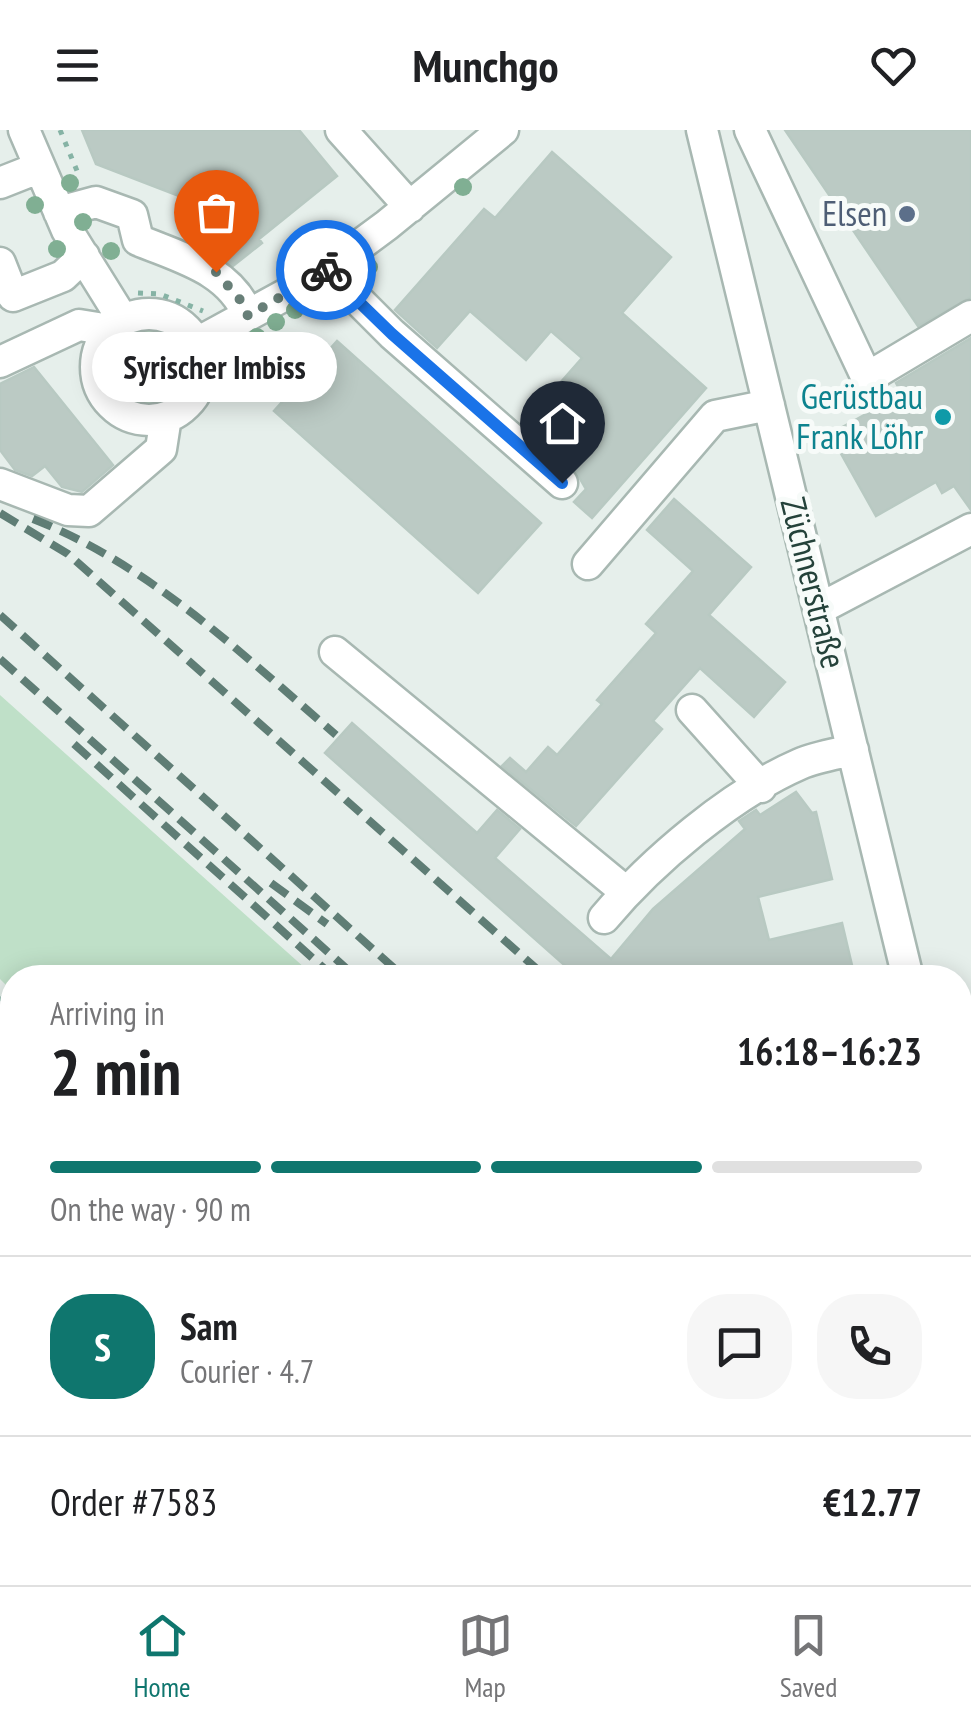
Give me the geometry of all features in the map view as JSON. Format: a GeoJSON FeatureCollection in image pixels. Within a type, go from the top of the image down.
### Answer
{"type":"FeatureCollection","features":[{"type":"Feature","properties":{"kind":"street"},"geometry":{"type":"LineString","coordinates":[[24,130],[59,212],[114,317]]}},
{"type":"Feature","properties":{"kind":"street"},"geometry":{"type":"LineString","coordinates":[[341,130],[410,206]]}},
{"type":"Feature","properties":{"kind":"street"},"geometry":{"type":"LineString","coordinates":[[750,130],[867,378],[971,316]]}},
{"type":"Feature","properties":{"kind":"street"},"geometry":{"type":"LineString","coordinates":[[198,344],[245,309],[327,269],[500,131]]}},
{"type":"Feature","properties":{"kind":"street","name":"Züchnerstraße"},"geometry":{"type":"LineString","coordinates":[[706,131],[905,965]]}},
{"type":"Feature","properties":{"kind":"street"},"geometry":{"type":"LineString","coordinates":[[0,182],[38,168]]}},
{"type":"Feature","properties":{"kind":"street"},"geometry":{"type":"LineString","coordinates":[[59,212],[96,202],[132,216],[138,240],[216,272],[245,309]]}},
{"type":"Feature","properties":{"kind":"street"},"geometry":{"type":"LineString","coordinates":[[0,263],[13,296],[63,276],[84,256]]}},
{"type":"Feature","properties":{"kind":"street"},"geometry":{"type":"LineString","coordinates":[[327,269],[406,347],[562,483]]}},
{"type":"Feature","properties":{"kind":"street"},"geometry":{"type":"LineString","coordinates":[[0,362],[80,325],[114,317],[145,313],[164,315],[186,329],[198,344],[202,369],[198,387],[182,408],[166,417],[134,418],[110,404],[100,388],[96,366],[99,348],[114,317]]}},
{"type":"Feature","properties":{"kind":"street"},"geometry":{"type":"LineString","coordinates":[[588,564],[715,416],[769,405]]}},
{"type":"Feature","properties":{"kind":"street"},"geometry":{"type":"LineString","coordinates":[[0,484],[68,510],[89,511],[161,449],[166,417]]}},
{"type":"Feature","properties":{"kind":"street"},"geometry":{"type":"LineString","coordinates":[[819,608],[971,529]]}},
{"type":"Feature","properties":{"kind":"street"},"geometry":{"type":"LineString","coordinates":[[335,652],[626,892]]}},
{"type":"Feature","properties":{"kind":"street"},"geometry":{"type":"LineString","coordinates":[[692,710],[761,788]]}},
{"type":"Feature","properties":{"kind":"street"},"geometry":{"type":"LineString","coordinates":[[604,918],[626,892],[691,833],[800,764],[853,750]]}},
{"type":"Feature","properties":{"kind":"path"},"geometry":{"type":"LineString","coordinates":[[114,317],[128,293],[160,294],[207,312],[245,309]]}},
{"type":"Feature","properties":{"kind":"green space"},"geometry":{"type":"Polygon","coordinates":[[[149,326],[165,329],[178,338],[187,351],[187,383],[178,396],[165,405],[149,408],[133,405],[120,396],[111,383],[108,367],[111,351],[120,338],[133,329],[149,326]]]}},
{"type":"Feature","properties":{"kind":"green space"},"geometry":{"type":"Polygon","coordinates":[[[0,695],[302,965],[0,965],[0,695]]]}},
{"type":"Feature","properties":{"kind":"building"},"geometry":{"type":"Polygon","coordinates":[[[82,130],[299,130],[337,176],[259,239],[262,243],[233,266],[219,255],[219,241],[244,221],[96,164],[82,130]]]}},
{"type":"Feature","properties":{"kind":"building","name":"Elsen"},"geometry":{"type":"Polygon","coordinates":[[[785,130],[971,130],[971,297],[918,326],[785,130]]]}},
{"type":"Feature","properties":{"kind":"building"},"geometry":{"type":"Polygon","coordinates":[[[552,152],[671,257],[622,313],[706,388],[592,518],[574,502],[586,489],[575,470],[524,424],[582,358],[551,331],[526,360],[470,311],[437,348],[395,310],[484,209],[495,218],[552,152]]]}},
{"type":"Feature","properties":{"kind":"building","name":"Gerüstbau Frank Löhr"},"geometry":{"type":"Polygon","coordinates":[[[971,338],[971,510],[954,486],[942,493],[936,482],[876,516],[830,434],[902,394],[896,383],[971,338]]]}},
{"type":"Feature","properties":{"kind":"building"},"geometry":{"type":"Polygon","coordinates":[[[337,341],[541,523],[478,593],[274,411],[337,341]]]}},
{"type":"Feature","properties":{"kind":"building"},"geometry":{"type":"Polygon","coordinates":[[[34,367],[113,465],[82,492],[62,487],[45,466],[32,476],[15,470],[0,450],[0,384],[34,367]]]}},
{"type":"Feature","properties":{"kind":"building"},"geometry":{"type":"Polygon","coordinates":[[[674,499],[751,567],[709,615],[785,682],[754,717],[700,668],[653,721],[662,729],[576,826],[502,766],[510,758],[526,772],[548,747],[557,755],[602,704],[597,700],[656,633],[646,624],[693,571],[647,530],[674,499]]]}},
{"type":"Feature","properties":{"kind":"building"},"geometry":{"type":"Polygon","coordinates":[[[352,723],[477,833],[497,810],[520,829],[495,858],[611,959],[653,909],[745,829],[739,821],[756,810],[760,815],[796,792],[812,813],[816,812],[832,879],[758,897],[769,940],[842,923],[852,965],[564,965],[325,753],[352,723]]]}},
{"type":"Feature","properties":{"kind":"railway"},"geometry":{"type":"LineString","coordinates":[[0,513],[68,554],[532,965]]}},
{"type":"Feature","properties":{"kind":"railway"},"geometry":{"type":"LineString","coordinates":[[33,519],[76,538],[156,586],[230,643],[336,735]]}},
{"type":"Feature","properties":{"kind":"railway"},"geometry":{"type":"LineString","coordinates":[[0,615],[390,965]]}},
{"type":"Feature","properties":{"kind":"railway"},"geometry":{"type":"LineString","coordinates":[[0,659],[342,965]]}},
{"type":"Feature","properties":{"kind":"railway"},"geometry":{"type":"LineString","coordinates":[[74,744],[320,965]]}},
{"type":"Feature","properties":{"kind":"railway"},"geometry":{"type":"LineString","coordinates":[[271,883],[327,924]]}},
{"type":"Feature","properties":{"kind":"way so far"},"geometry":{"type":"LineString","coordinates":[[216,272],[242,302],[248,316],[326,270]]}},
{"type":"Feature","properties":{"kind":"place","name":"Elsen"},"geometry":{"type":"Point","coordinates":[907,214]}},
{"type":"Feature","properties":{"kind":"place","name":"Syrischer Imbiss"},"geometry":{"type":"Point","coordinates":[216,272]}},
{"type":"Feature","properties":{"kind":"place","name":"Gerüstbau Frank Löhr"},"geometry":{"type":"Point","coordinates":[943,417]}},
{"type":"Feature","properties":{"kind":"route"},"geometry":{"type":"LineString","coordinates":[[326,270],[392,334],[562,483]]}}]}
